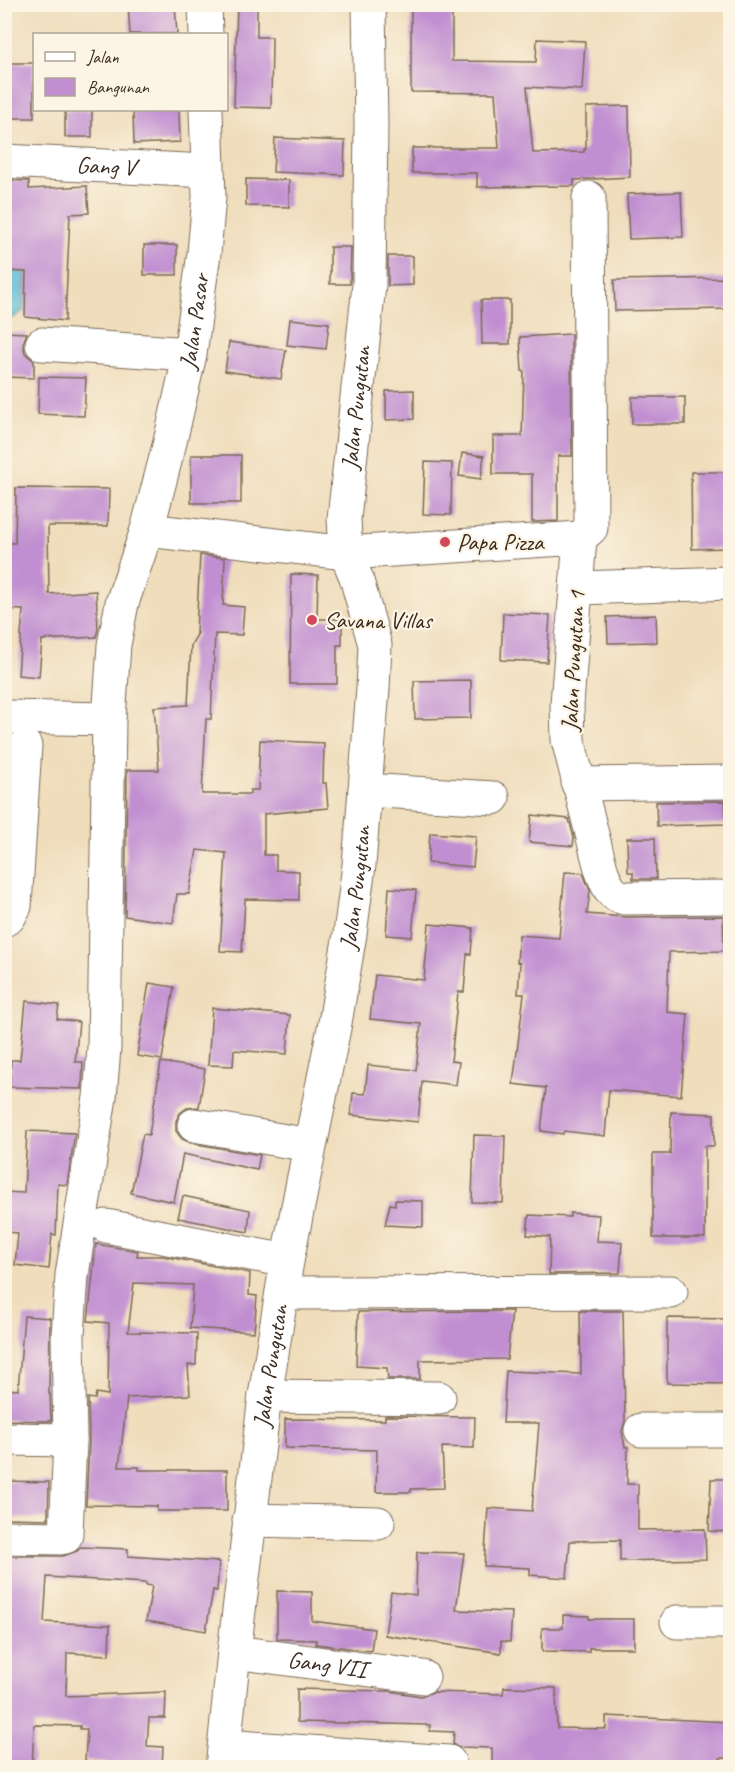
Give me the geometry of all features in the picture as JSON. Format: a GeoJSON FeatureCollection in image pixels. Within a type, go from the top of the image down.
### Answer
{"type":"FeatureCollection","features":[{"type":"Feature","properties":{"kind":"street"},"geometry":{"type":"LineString","coordinates":[[205,4],[206,33]]}},
{"type":"Feature","properties":{"kind":"street","name":"Jalan Pungutan"},"geometry":{"type":"LineString","coordinates":[[224,1757],[234,1652],[265,1396],[287,1261],[335,1023],[359,865],[375,645],[356,577],[346,553],[344,519],[369,285],[371,135],[369,4]]}},
{"type":"Feature","properties":{"kind":"street","name":"Jalan Pasar"},"geometry":{"type":"LineString","coordinates":[[4,1538],[60,1538],[66,1536],[72,1275],[100,1097],[104,1048],[109,719],[114,645],[122,603],[147,530],[170,442],[190,354],[204,253],[208,197],[206,111]]}},
{"type":"Feature","properties":{"kind":"street","name":"Gang V"},"geometry":{"type":"LineString","coordinates":[[4,160],[207,171]]}},
{"type":"Feature","properties":{"kind":"street"},"geometry":{"type":"LineString","coordinates":[[147,530],[346,553],[580,537],[591,528],[589,198]]}},
{"type":"Feature","properties":{"kind":"street"},"geometry":{"type":"LineString","coordinates":[[42,344],[190,354]]}},
{"type":"Feature","properties":{"kind":"street","name":"Jalan Pungutan 1"},"geometry":{"type":"LineString","coordinates":[[580,537],[578,588],[567,704],[568,740],[601,869],[608,887],[615,895],[624,898],[730,897]]}},
{"type":"Feature","properties":{"kind":"street"},"geometry":{"type":"LineString","coordinates":[[578,588],[730,583]]}},
{"type":"Feature","properties":{"kind":"street"},"geometry":{"type":"LineString","coordinates":[[4,717],[109,719]]}},
{"type":"Feature","properties":{"kind":"street"},"geometry":{"type":"LineString","coordinates":[[4,920],[9,917],[15,906],[15,745],[42,746],[60,737],[61,718]]}},
{"type":"Feature","properties":{"kind":"street"},"geometry":{"type":"LineString","coordinates":[[578,784],[730,782]]}},
{"type":"Feature","properties":{"kind":"street"},"geometry":{"type":"LineString","coordinates":[[365,790],[493,798]]}},
{"type":"Feature","properties":{"kind":"street"},"geometry":{"type":"LineString","coordinates":[[194,1125],[309,1145]]}},
{"type":"Feature","properties":{"kind":"street"},"geometry":{"type":"LineString","coordinates":[[106,1226],[287,1261]]}},
{"type":"Feature","properties":{"kind":"street"},"geometry":{"type":"LineString","coordinates":[[282,1293],[671,1292]]}},
{"type":"Feature","properties":{"kind":"street"},"geometry":{"type":"LineString","coordinates":[[265,1396],[439,1398]]}},
{"type":"Feature","properties":{"kind":"street"},"geometry":{"type":"LineString","coordinates":[[641,1430],[730,1430]]}},
{"type":"Feature","properties":{"kind":"street"},"geometry":{"type":"LineString","coordinates":[[4,1439],[70,1440]]}},
{"type":"Feature","properties":{"kind":"street"},"geometry":{"type":"LineString","coordinates":[[249,1520],[378,1524]]}},
{"type":"Feature","properties":{"kind":"street"},"geometry":{"type":"LineString","coordinates":[[677,1622],[730,1622]]}},
{"type":"Feature","properties":{"kind":"street","name":"Gang VII"},"geometry":{"type":"LineString","coordinates":[[234,1652],[423,1677]]}},
{"type":"Feature","properties":{"kind":"street"},"geometry":{"type":"LineString","coordinates":[[224,1757],[449,1762]]}},
{"type":"Feature","properties":{"kind":"water"},"geometry":{"type":"Polygon","coordinates":[[[5,271],[26,272],[23,311],[13,318],[5,318],[5,271]]]}},
{"type":"Feature","properties":{"kind":"building"},"geometry":{"type":"Polygon","coordinates":[[[128,4],[175,4],[177,33],[130,33],[128,4]]]}},
{"type":"Feature","properties":{"kind":"building"},"geometry":{"type":"Polygon","coordinates":[[[237,4],[257,4],[257,37],[272,37],[271,108],[234,107],[237,4]]]}},
{"type":"Feature","properties":{"kind":"building"},"geometry":{"type":"Polygon","coordinates":[[[411,10],[452,10],[452,61],[536,62],[537,39],[585,41],[582,90],[527,87],[533,153],[584,152],[586,149],[586,107],[629,106],[630,177],[574,180],[574,186],[477,187],[477,173],[412,173],[412,148],[499,148],[495,93],[411,92],[411,10]]]}},
{"type":"Feature","properties":{"kind":"building"},"geometry":{"type":"Polygon","coordinates":[[[4,63],[33,63],[34,118],[4,118],[4,63]]]}},
{"type":"Feature","properties":{"kind":"building"},"geometry":{"type":"Polygon","coordinates":[[[65,111],[92,111],[92,137],[65,137],[65,111]]]}},
{"type":"Feature","properties":{"kind":"building"},"geometry":{"type":"Polygon","coordinates":[[[133,111],[179,111],[180,142],[134,144],[133,111]]]}},
{"type":"Feature","properties":{"kind":"building"},"geometry":{"type":"Polygon","coordinates":[[[275,138],[345,141],[344,175],[273,172],[275,138]]]}},
{"type":"Feature","properties":{"kind":"building"},"geometry":{"type":"Polygon","coordinates":[[[246,179],[289,180],[289,207],[246,206],[246,179]]]}},
{"type":"Feature","properties":{"kind":"building"},"geometry":{"type":"Polygon","coordinates":[[[4,180],[29,181],[29,189],[87,186],[89,213],[70,214],[65,321],[25,317],[26,272],[4,271],[4,180]]]}},
{"type":"Feature","properties":{"kind":"building"},"geometry":{"type":"Polygon","coordinates":[[[681,192],[683,237],[629,239],[627,194],[681,192]]]}},
{"type":"Feature","properties":{"kind":"building"},"geometry":{"type":"Polygon","coordinates":[[[144,245],[177,245],[177,275],[144,275],[144,245]]]}},
{"type":"Feature","properties":{"kind":"building"},"geometry":{"type":"Polygon","coordinates":[[[330,247],[351,247],[350,284],[330,284],[330,247]]]}},
{"type":"Feature","properties":{"kind":"building"},"geometry":{"type":"Polygon","coordinates":[[[388,256],[413,256],[413,285],[388,286],[388,256]]]}},
{"type":"Feature","properties":{"kind":"building"},"geometry":{"type":"Polygon","coordinates":[[[730,278],[730,309],[615,311],[614,280],[730,278]]]}},
{"type":"Feature","properties":{"kind":"building"},"geometry":{"type":"Polygon","coordinates":[[[481,300],[510,300],[510,344],[482,344],[481,300]]]}},
{"type":"Feature","properties":{"kind":"building"},"geometry":{"type":"Polygon","coordinates":[[[290,319],[329,323],[326,349],[287,345],[290,319]]]}},
{"type":"Feature","properties":{"kind":"building"},"geometry":{"type":"Polygon","coordinates":[[[4,332],[27,333],[23,343],[25,353],[34,361],[34,378],[4,377],[4,332]]]}},
{"type":"Feature","properties":{"kind":"building"},"geometry":{"type":"Polygon","coordinates":[[[571,334],[572,456],[558,456],[558,521],[532,522],[532,474],[493,474],[493,436],[522,436],[524,371],[522,371],[520,337],[571,334]]]}},
{"type":"Feature","properties":{"kind":"building"},"geometry":{"type":"Polygon","coordinates":[[[229,342],[286,350],[281,379],[225,371],[229,342]]]}},
{"type":"Feature","properties":{"kind":"building"},"geometry":{"type":"Polygon","coordinates":[[[39,377],[86,378],[84,416],[38,414],[39,377]]]}},
{"type":"Feature","properties":{"kind":"building"},"geometry":{"type":"Polygon","coordinates":[[[414,390],[414,419],[386,420],[386,391],[414,390]]]}},
{"type":"Feature","properties":{"kind":"building"},"geometry":{"type":"Polygon","coordinates":[[[632,397],[685,397],[685,424],[632,424],[632,397]]]}},
{"type":"Feature","properties":{"kind":"building"},"geometry":{"type":"Polygon","coordinates":[[[462,453],[484,456],[481,479],[459,476],[462,453]]]}},
{"type":"Feature","properties":{"kind":"building"},"geometry":{"type":"Polygon","coordinates":[[[191,455],[241,455],[241,503],[191,503],[191,455]]]}},
{"type":"Feature","properties":{"kind":"building"},"geometry":{"type":"Polygon","coordinates":[[[425,462],[452,463],[451,515],[423,514],[425,462]]]}},
{"type":"Feature","properties":{"kind":"building"},"geometry":{"type":"Polygon","coordinates":[[[691,472],[726,472],[727,548],[692,549],[691,472]]]}},
{"type":"Feature","properties":{"kind":"building"},"geometry":{"type":"Polygon","coordinates":[[[16,488],[109,489],[108,526],[48,526],[49,594],[96,591],[98,629],[96,637],[42,640],[39,677],[18,675],[23,610],[4,609],[4,543],[15,543],[16,488]]]}},
{"type":"Feature","properties":{"kind":"building"},"geometry":{"type":"Polygon","coordinates":[[[200,555],[225,558],[223,605],[244,607],[242,635],[215,634],[211,719],[206,719],[202,794],[250,794],[250,790],[258,790],[260,740],[324,743],[323,783],[326,783],[328,808],[264,814],[264,855],[276,855],[276,870],[299,871],[299,900],[245,899],[242,952],[220,951],[226,853],[197,850],[189,894],[177,894],[173,923],[125,916],[127,770],[159,770],[154,707],[188,705],[191,645],[198,633],[196,633],[200,555]]]}},
{"type":"Feature","properties":{"kind":"building"},"geometry":{"type":"Polygon","coordinates":[[[291,574],[318,575],[317,619],[342,619],[342,645],[337,645],[337,684],[290,684],[291,574]]]}},
{"type":"Feature","properties":{"kind":"building"},"geometry":{"type":"Polygon","coordinates":[[[503,613],[550,615],[547,662],[501,660],[503,613]]]}},
{"type":"Feature","properties":{"kind":"building"},"geometry":{"type":"Polygon","coordinates":[[[656,615],[657,642],[608,643],[607,617],[656,615]]]}},
{"type":"Feature","properties":{"kind":"building"},"geometry":{"type":"Polygon","coordinates":[[[471,680],[471,718],[415,719],[414,681],[471,680]]]}},
{"type":"Feature","properties":{"kind":"building"},"geometry":{"type":"Polygon","coordinates":[[[725,801],[726,824],[657,826],[656,802],[725,801]]]}},
{"type":"Feature","properties":{"kind":"building"},"geometry":{"type":"Polygon","coordinates":[[[532,815],[569,819],[574,838],[573,846],[529,842],[532,815]]]}},
{"type":"Feature","properties":{"kind":"building"},"geometry":{"type":"Polygon","coordinates":[[[430,833],[476,836],[473,867],[428,863],[430,833]]]}},
{"type":"Feature","properties":{"kind":"building"},"geometry":{"type":"Polygon","coordinates":[[[627,838],[655,838],[656,879],[633,879],[633,872],[628,872],[627,838]]]}},
{"type":"Feature","properties":{"kind":"building"},"geometry":{"type":"Polygon","coordinates":[[[565,872],[583,873],[590,891],[587,914],[624,917],[723,916],[724,951],[669,952],[667,1012],[688,1014],[681,1096],[609,1090],[605,1136],[541,1131],[546,1088],[513,1084],[524,994],[518,994],[519,935],[559,938],[565,872]]]}},
{"type":"Feature","properties":{"kind":"building"},"geometry":{"type":"Polygon","coordinates":[[[389,888],[416,890],[412,937],[386,935],[389,888]]]}},
{"type":"Feature","properties":{"kind":"building"},"geometry":{"type":"Polygon","coordinates":[[[429,924],[473,928],[471,954],[467,954],[464,992],[458,992],[451,1061],[459,1062],[456,1085],[422,1081],[418,1122],[351,1115],[353,1093],[365,1094],[368,1065],[416,1070],[421,1024],[370,1019],[375,975],[424,980],[429,924]]]}},
{"type":"Feature","properties":{"kind":"building"},"geometry":{"type":"Polygon","coordinates":[[[149,983],[174,987],[162,1060],[137,1056],[149,983]]]}},
{"type":"Feature","properties":{"kind":"building"},"geometry":{"type":"Polygon","coordinates":[[[26,1001],[59,1005],[57,1019],[79,1022],[75,1062],[83,1062],[82,1089],[10,1087],[11,1060],[20,1060],[26,1001]]]}},
{"type":"Feature","properties":{"kind":"building"},"geometry":{"type":"Polygon","coordinates":[[[212,1008],[290,1015],[287,1054],[234,1050],[233,1066],[208,1065],[212,1008]]]}},
{"type":"Feature","properties":{"kind":"building"},"geometry":{"type":"Polygon","coordinates":[[[161,1062],[205,1069],[199,1107],[187,1108],[180,1113],[176,1121],[176,1131],[182,1139],[191,1143],[260,1155],[257,1170],[183,1154],[174,1202],[131,1193],[143,1134],[149,1135],[161,1062]]]}},
{"type":"Feature","properties":{"kind":"building"},"geometry":{"type":"Polygon","coordinates":[[[671,1112],[714,1114],[714,1146],[705,1146],[705,1238],[653,1238],[653,1154],[670,1154],[671,1112]]]}},
{"type":"Feature","properties":{"kind":"building"},"geometry":{"type":"Polygon","coordinates":[[[27,1131],[75,1133],[67,1185],[58,1184],[56,1235],[52,1234],[49,1269],[15,1265],[18,1233],[4,1232],[4,1192],[24,1193],[27,1131]]]}},
{"type":"Feature","properties":{"kind":"building"},"geometry":{"type":"Polygon","coordinates":[[[474,1135],[505,1136],[503,1203],[472,1202],[474,1135]]]}},
{"type":"Feature","properties":{"kind":"building"},"geometry":{"type":"Polygon","coordinates":[[[183,1196],[250,1210],[248,1232],[178,1218],[183,1196]]]}},
{"type":"Feature","properties":{"kind":"building"},"geometry":{"type":"Polygon","coordinates":[[[395,1200],[423,1201],[423,1227],[385,1225],[390,1204],[395,1205],[395,1200]]]}},
{"type":"Feature","properties":{"kind":"building"},"geometry":{"type":"Polygon","coordinates":[[[570,1213],[599,1215],[597,1241],[622,1242],[620,1273],[549,1274],[550,1237],[527,1235],[529,1215],[570,1217],[570,1213]]]}},
{"type":"Feature","properties":{"kind":"building"},"geometry":{"type":"Polygon","coordinates":[[[96,1244],[138,1251],[137,1256],[163,1256],[250,1273],[249,1295],[257,1296],[254,1332],[190,1328],[193,1285],[134,1283],[128,1332],[197,1333],[196,1365],[188,1365],[190,1395],[127,1398],[119,1467],[139,1467],[139,1470],[227,1470],[227,1511],[157,1511],[157,1506],[86,1505],[89,1441],[88,1398],[95,1399],[96,1393],[108,1395],[109,1323],[88,1321],[96,1244]]]}},
{"type":"Feature","properties":{"kind":"building"},"geometry":{"type":"Polygon","coordinates":[[[512,1311],[507,1359],[420,1360],[420,1379],[388,1379],[387,1368],[356,1366],[358,1312],[512,1311]]]}},
{"type":"Feature","properties":{"kind":"building"},"geometry":{"type":"Polygon","coordinates":[[[580,1311],[623,1311],[625,1421],[622,1431],[625,1447],[628,1447],[627,1484],[638,1484],[638,1530],[705,1529],[706,1559],[620,1561],[620,1540],[570,1541],[567,1578],[530,1575],[530,1568],[484,1566],[488,1508],[532,1511],[539,1423],[503,1423],[506,1371],[581,1374],[580,1311]]]}},
{"type":"Feature","properties":{"kind":"building"},"geometry":{"type":"Polygon","coordinates":[[[24,1316],[50,1318],[51,1421],[4,1420],[4,1389],[18,1390],[24,1316]]]}},
{"type":"Feature","properties":{"kind":"building"},"geometry":{"type":"Polygon","coordinates":[[[667,1318],[730,1319],[730,1384],[667,1383],[667,1318]]]}},
{"type":"Feature","properties":{"kind":"building"},"geometry":{"type":"Polygon","coordinates":[[[385,1416],[475,1417],[474,1448],[442,1447],[444,1488],[411,1489],[411,1492],[376,1492],[377,1450],[285,1448],[285,1419],[385,1420],[385,1416]]]}},
{"type":"Feature","properties":{"kind":"building"},"geometry":{"type":"Polygon","coordinates":[[[711,1479],[730,1479],[730,1532],[709,1531],[711,1479]]]}},
{"type":"Feature","properties":{"kind":"building"},"geometry":{"type":"Polygon","coordinates":[[[4,1481],[49,1482],[48,1519],[4,1518],[4,1481]]]}},
{"type":"Feature","properties":{"kind":"building"},"geometry":{"type":"Polygon","coordinates":[[[81,1547],[128,1549],[128,1556],[219,1562],[217,1591],[213,1590],[206,1631],[146,1621],[152,1586],[146,1583],[47,1577],[44,1622],[110,1625],[109,1655],[67,1653],[66,1696],[166,1692],[165,1718],[149,1718],[147,1746],[163,1747],[162,1767],[129,1767],[85,1761],[87,1729],[80,1729],[80,1726],[34,1725],[32,1767],[4,1767],[6,1573],[4,1573],[4,1556],[63,1556],[81,1547]]]}},
{"type":"Feature","properties":{"kind":"building"},"geometry":{"type":"Polygon","coordinates":[[[417,1552],[464,1553],[456,1610],[512,1612],[510,1642],[501,1641],[501,1653],[385,1635],[391,1592],[416,1595],[417,1552]]]}},
{"type":"Feature","properties":{"kind":"building"},"geometry":{"type":"Polygon","coordinates":[[[277,1591],[312,1592],[312,1621],[374,1629],[371,1651],[316,1644],[316,1640],[277,1639],[277,1591]]]}},
{"type":"Feature","properties":{"kind":"building"},"geometry":{"type":"Polygon","coordinates":[[[563,1615],[589,1616],[589,1619],[634,1619],[634,1648],[589,1648],[589,1652],[542,1651],[542,1628],[563,1628],[563,1615]]]}},
{"type":"Feature","properties":{"kind":"building"},"geometry":{"type":"Polygon","coordinates":[[[504,1687],[556,1688],[557,1728],[606,1729],[606,1716],[730,1722],[730,1758],[720,1758],[720,1767],[492,1767],[492,1748],[460,1747],[453,1744],[454,1732],[430,1731],[430,1725],[297,1722],[297,1689],[389,1691],[421,1696],[433,1692],[503,1694],[504,1687]]]}},
{"type":"Feature","properties":{"kind":"place","name":"Papa Pizza"},"geometry":{"type":"Point","coordinates":[445,542]}},
{"type":"Feature","properties":{"kind":"place","name":"Savana Villas"},"geometry":{"type":"Point","coordinates":[312,620]}}]}
